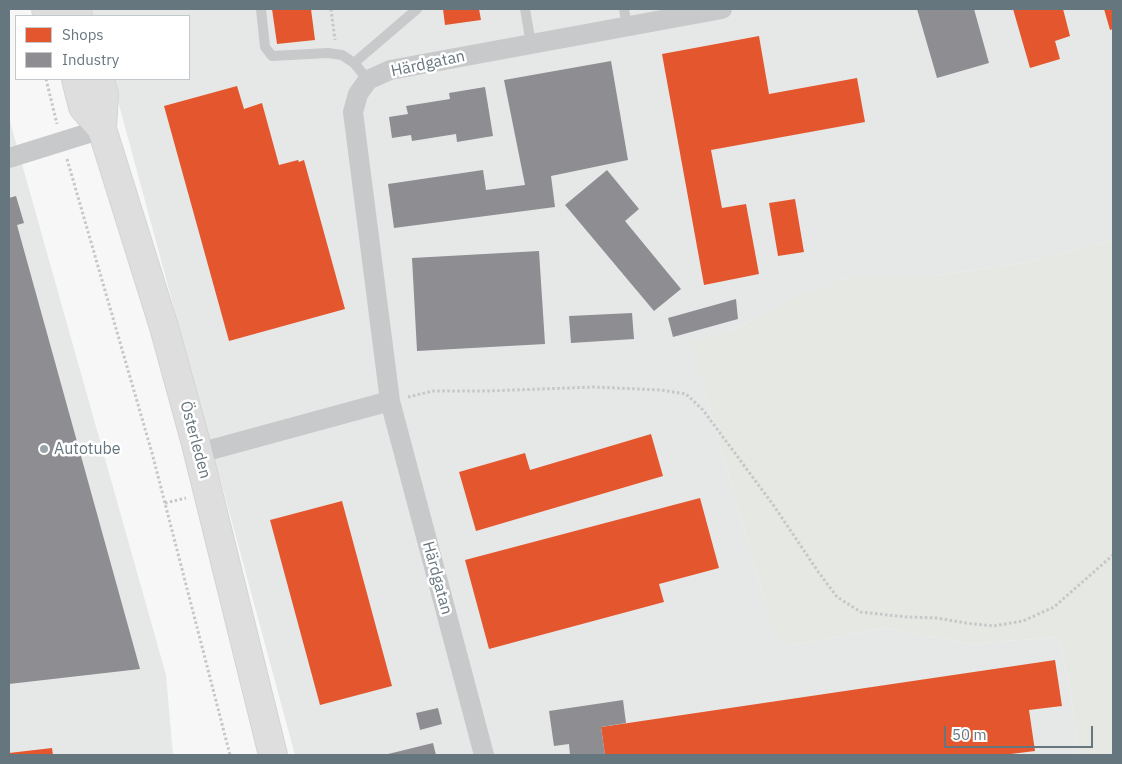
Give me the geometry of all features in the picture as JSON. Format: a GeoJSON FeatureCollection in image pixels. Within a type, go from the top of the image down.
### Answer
{"type":"FeatureCollection","features":[{"type":"Feature","properties":{"kind":"main road","name":"Österleden"},"geometry":{"type":"LineString","coordinates":[[76,80],[84,108],[102,129]]}},
{"type":"Feature","properties":{"kind":"main road","name":"Österleden"},"geometry":{"type":"LineString","coordinates":[[100,80],[104,94],[102,129],[164,326],[199,454],[273,755]]}},
{"type":"Feature","properties":{"kind":"street","name":"Härdgatan"},"geometry":{"type":"LineString","coordinates":[[484,755],[390,401],[353,112],[358,94],[368,80],[390,70],[531,44],[626,18],[722,9]]}},
{"type":"Feature","properties":{"kind":"street"},"geometry":{"type":"LineString","coordinates":[[9,158],[102,129]]}},
{"type":"Feature","properties":{"kind":"street"},"geometry":{"type":"LineString","coordinates":[[199,454],[390,401]]}},
{"type":"Feature","properties":{"kind":"lane"},"geometry":{"type":"LineString","coordinates":[[261,9],[265,47],[272,56],[328,53],[342,55],[354,63],[368,80]]}},
{"type":"Feature","properties":{"kind":"lane"},"geometry":{"type":"LineString","coordinates":[[354,63],[417,9]]}},
{"type":"Feature","properties":{"kind":"lane"},"geometry":{"type":"LineString","coordinates":[[525,9],[531,44]]}},
{"type":"Feature","properties":{"kind":"path"},"geometry":{"type":"LineString","coordinates":[[331,9],[337,54]]}},
{"type":"Feature","properties":{"kind":"path"},"geometry":{"type":"LineString","coordinates":[[46,80],[152,453],[230,755]]}},
{"type":"Feature","properties":{"kind":"path"},"geometry":{"type":"LineString","coordinates":[[390,401],[433,391],[594,387],[661,390],[686,394],[709,418],[774,506],[837,597],[861,612],[937,618],[993,626],[1023,621],[1054,607],[1113,555]]}},
{"type":"Feature","properties":{"kind":"shaded area"},"geometry":{"type":"Polygon","coordinates":[[[84,9],[1113,9],[1113,240],[1031,262],[931,276],[855,276],[794,297],[738,328],[693,342],[705,393],[769,617],[787,646],[885,628],[970,644],[1059,637],[1071,695],[1079,755],[295,755],[112,80],[190,80],[190,15],[87,15],[84,9]]]}},
{"type":"Feature","properties":{"kind":"shaded area"},"geometry":{"type":"Polygon","coordinates":[[[9,118],[166,675],[173,755],[9,755],[9,118]]]}},
{"type":"Feature","properties":{"kind":"shaded area"},"geometry":{"type":"Polygon","coordinates":[[[1113,240],[1113,755],[1079,755],[1071,695],[1059,637],[970,644],[885,628],[787,646],[778,640],[769,617],[692,342],[738,328],[794,297],[855,276],[931,276],[1031,262],[1113,240]]]}},
{"type":"Feature","properties":{"kind":"building: Shops"},"geometry":{"type":"Polygon","coordinates":[[[272,9],[311,9],[315,40],[277,44],[272,9]]]}},
{"type":"Feature","properties":{"kind":"building: Shops"},"geometry":{"type":"Polygon","coordinates":[[[443,9],[479,9],[481,20],[445,25],[443,9]]]}},
{"type":"Feature","properties":{"kind":"building: Shops"},"geometry":{"type":"Polygon","coordinates":[[[1013,9],[1063,9],[1070,36],[1055,41],[1060,59],[1030,68],[1013,9]]]}},
{"type":"Feature","properties":{"kind":"building: Shops"},"geometry":{"type":"Polygon","coordinates":[[[1104,9],[1113,9],[1113,29],[1110,30],[1104,9]]]}},
{"type":"Feature","properties":{"kind":"building: Shops"},"geometry":{"type":"Polygon","coordinates":[[[759,36],[769,94],[857,78],[865,122],[711,150],[722,208],[746,204],[759,274],[704,285],[662,54],[759,36]]]}},
{"type":"Feature","properties":{"kind":"building: Shops"},"geometry":{"type":"Polygon","coordinates":[[[237,86],[244,109],[262,103],[279,165],[304,160],[345,309],[229,341],[164,106],[237,86]]]}},
{"type":"Feature","properties":{"kind":"building: Shops"},"geometry":{"type":"Polygon","coordinates":[[[795,199],[804,252],[778,256],[769,203],[795,199]]]}},
{"type":"Feature","properties":{"kind":"building: Shops"},"geometry":{"type":"Polygon","coordinates":[[[651,434],[663,476],[476,531],[459,472],[525,453],[530,470],[651,434]]]}},
{"type":"Feature","properties":{"kind":"building: Shops"},"geometry":{"type":"Polygon","coordinates":[[[700,498],[719,568],[659,584],[664,602],[489,649],[465,560],[700,498]]]}},
{"type":"Feature","properties":{"kind":"building: Shops"},"geometry":{"type":"Polygon","coordinates":[[[342,501],[392,686],[320,705],[270,520],[342,501]]]}},
{"type":"Feature","properties":{"kind":"building: Shops"},"geometry":{"type":"Polygon","coordinates":[[[1055,660],[1062,706],[1029,710],[1035,751],[1003,755],[605,755],[601,727],[1055,660]]]}},
{"type":"Feature","properties":{"kind":"building: Shops"},"geometry":{"type":"Polygon","coordinates":[[[52,748],[53,755],[9,755],[9,753],[52,748]]]}},
{"type":"Feature","properties":{"kind":"building: Industry"},"geometry":{"type":"Polygon","coordinates":[[[917,9],[974,9],[989,63],[937,78],[917,9]]]}},
{"type":"Feature","properties":{"kind":"building: Industry"},"geometry":{"type":"Polygon","coordinates":[[[611,61],[628,160],[551,176],[555,207],[394,228],[388,184],[483,170],[486,190],[525,185],[504,80],[611,61]]]}},
{"type":"Feature","properties":{"kind":"building: Industry"},"geometry":{"type":"Polygon","coordinates":[[[485,87],[493,136],[457,142],[456,134],[412,141],[411,135],[392,138],[389,117],[408,114],[406,106],[450,99],[449,93],[485,87]]]}},
{"type":"Feature","properties":{"kind":"building: Industry"},"geometry":{"type":"Polygon","coordinates":[[[607,170],[639,209],[625,221],[681,289],[654,311],[565,205],[607,170]]]}},
{"type":"Feature","properties":{"kind":"building: Industry","name":"Autotube"},"geometry":{"type":"Polygon","coordinates":[[[16,196],[24,223],[17,225],[140,669],[9,684],[9,198],[16,196]]]}},
{"type":"Feature","properties":{"kind":"building: Industry"},"geometry":{"type":"Polygon","coordinates":[[[539,251],[545,344],[417,351],[412,258],[539,251]]]}},
{"type":"Feature","properties":{"kind":"building: Industry"},"geometry":{"type":"Polygon","coordinates":[[[736,299],[738,319],[673,337],[668,318],[736,299]]]}},
{"type":"Feature","properties":{"kind":"building: Industry"},"geometry":{"type":"Polygon","coordinates":[[[632,313],[634,339],[571,343],[569,316],[632,313]]]}},
{"type":"Feature","properties":{"kind":"building: Industry"},"geometry":{"type":"Polygon","coordinates":[[[623,700],[626,723],[601,727],[605,755],[570,755],[569,744],[554,746],[549,711],[623,700]]]}},
{"type":"Feature","properties":{"kind":"building: Industry"},"geometry":{"type":"Polygon","coordinates":[[[438,708],[442,724],[420,730],[416,713],[438,708]]]}},
{"type":"Feature","properties":{"kind":"building: Industry"},"geometry":{"type":"Polygon","coordinates":[[[433,743],[436,755],[384,755],[433,743]]]}},
{"type":"Feature","properties":{"kind":"place","name":"Autotube"},"geometry":{"type":"Point","coordinates":[44,449]}}]}
